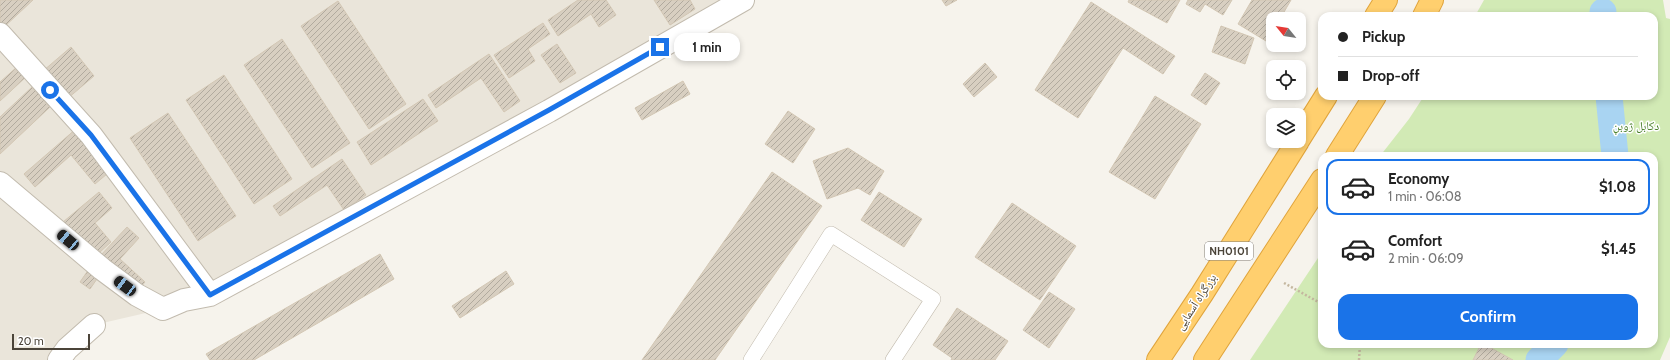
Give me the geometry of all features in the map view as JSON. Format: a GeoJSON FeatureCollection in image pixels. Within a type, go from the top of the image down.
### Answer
{"type":"FeatureCollection","features":[{"type":"Feature","properties":{"kind":"highway"},"geometry":{"type":"LineString","coordinates":[[1378,12],[1386,0]]}},
{"type":"Feature","properties":{"kind":"highway"},"geometry":{"type":"LineString","coordinates":[[1426,12],[1432,0]]}},
{"type":"Feature","properties":{"kind":"highway","name":"بزرگراه آسمایی"},"geometry":{"type":"LineString","coordinates":[[1306,127],[1323,100]]}},
{"type":"Feature","properties":{"kind":"highway"},"geometry":{"type":"LineString","coordinates":[[1340,152],[1372,100]]}},
{"type":"Feature","properties":{"kind":"highway","name":"بزرگراه آسمایی"},"geometry":{"type":"LineString","coordinates":[[1158,360],[1202,294],[1293,148]]}},
{"type":"Feature","properties":{"kind":"highway","name":"NH0101"},"geometry":{"type":"LineString","coordinates":[[1205,360],[1318,186]]}},
{"type":"Feature","properties":{"kind":"street"},"geometry":{"type":"LineString","coordinates":[[0,183],[102,269],[137,295],[163,309],[184,300],[210,295],[549,110],[743,0]]}},
{"type":"Feature","properties":{"kind":"street"},"geometry":{"type":"LineString","coordinates":[[0,34],[91,135],[210,295]]}},
{"type":"Feature","properties":{"kind":"street"},"geometry":{"type":"LineString","coordinates":[[59,360],[67,349],[94,325]]}},
{"type":"Feature","properties":{"kind":"lane"},"geometry":{"type":"LineString","coordinates":[[751,360],[831,234],[933,300],[893,360]]}},
{"type":"Feature","properties":{"kind":"path"},"geometry":{"type":"LineString","coordinates":[[1280,281],[1318,302]]}},
{"type":"Feature","properties":{"kind":"path"},"geometry":{"type":"LineString","coordinates":[[1359,360],[1360,348]]}},
{"type":"Feature","properties":{"kind":"shaded area"},"geometry":{"type":"Polygon","coordinates":[[[0,0],[743,0],[163,309],[94,325],[59,360],[0,360],[0,0]]]}},
{"type":"Feature","properties":{"kind":"green space","name":"دکابل ژوبڼ"},"geometry":{"type":"Polygon","coordinates":[[[1484,0],[1663,0],[1666,18],[1670,19],[1670,337],[1660,360],[1250,360],[1318,258],[1318,348],[1658,348],[1658,152],[1383,152],[1409,119],[1421,100],[1658,100],[1658,12],[1477,12],[1484,0]]]}},
{"type":"Feature","properties":{"kind":"building"},"geometry":{"type":"Polygon","coordinates":[[[0,0],[33,0],[3,28],[0,25],[0,0]]]}},
{"type":"Feature","properties":{"kind":"building"},"geometry":{"type":"Polygon","coordinates":[[[578,0],[606,0],[616,15],[599,27],[591,14],[558,36],[548,20],[578,0]]]}},
{"type":"Feature","properties":{"kind":"building"},"geometry":{"type":"Polygon","coordinates":[[[654,0],[690,0],[695,9],[670,25],[654,0]]]}},
{"type":"Feature","properties":{"kind":"building"},"geometry":{"type":"Polygon","coordinates":[[[942,0],[957,0],[946,6],[942,0]]]}},
{"type":"Feature","properties":{"kind":"building"},"geometry":{"type":"Polygon","coordinates":[[[1129,0],[1180,0],[1167,23],[1128,2],[1129,0]]]}},
{"type":"Feature","properties":{"kind":"building"},"geometry":{"type":"Polygon","coordinates":[[[1188,0],[1232,0],[1223,15],[1205,4],[1200,12],[1186,4],[1188,0]]]}},
{"type":"Feature","properties":{"kind":"building"},"geometry":{"type":"Polygon","coordinates":[[[1252,0],[1291,0],[1284,12],[1266,12],[1266,41],[1238,24],[1252,0]]]}},
{"type":"Feature","properties":{"kind":"building"},"geometry":{"type":"Polygon","coordinates":[[[338,1],[406,104],[369,129],[301,26],[338,1]]]}},
{"type":"Feature","properties":{"kind":"building"},"geometry":{"type":"Polygon","coordinates":[[[1091,2],[1175,56],[1163,74],[1123,48],[1078,118],[1035,90],[1091,2]]]}},
{"type":"Feature","properties":{"kind":"building"},"geometry":{"type":"Polygon","coordinates":[[[543,23],[550,34],[528,49],[535,61],[509,78],[494,55],[543,23]]]}},
{"type":"Feature","properties":{"kind":"building"},"geometry":{"type":"Polygon","coordinates":[[[1221,26],[1254,38],[1245,64],[1212,52],[1221,26]]]}},
{"type":"Feature","properties":{"kind":"building"},"geometry":{"type":"Polygon","coordinates":[[[282,39],[350,143],[312,168],[244,65],[282,39]]]}},
{"type":"Feature","properties":{"kind":"building"},"geometry":{"type":"Polygon","coordinates":[[[557,44],[576,73],[560,83],[541,55],[557,44]]]}},
{"type":"Feature","properties":{"kind":"building"},"geometry":{"type":"Polygon","coordinates":[[[71,47],[94,76],[67,99],[43,71],[71,47]]]}},
{"type":"Feature","properties":{"kind":"building"},"geometry":{"type":"Polygon","coordinates":[[[489,54],[520,101],[504,112],[481,78],[436,108],[428,95],[489,54]]]}},
{"type":"Feature","properties":{"kind":"building"},"geometry":{"type":"Polygon","coordinates":[[[985,63],[997,77],[974,97],[963,84],[985,63]]]}},
{"type":"Feature","properties":{"kind":"building"},"geometry":{"type":"Polygon","coordinates":[[[18,66],[27,76],[0,101],[0,82],[18,66]]]}},
{"type":"Feature","properties":{"kind":"building"},"geometry":{"type":"Polygon","coordinates":[[[1205,73],[1220,83],[1206,105],[1191,95],[1205,73]]]}},
{"type":"Feature","properties":{"kind":"building"},"geometry":{"type":"Polygon","coordinates":[[[224,75],[292,179],[254,204],[186,100],[224,75]]]}},
{"type":"Feature","properties":{"kind":"building"},"geometry":{"type":"Polygon","coordinates":[[[683,81],[690,94],[642,120],[635,108],[683,81]]]}},
{"type":"Feature","properties":{"kind":"building"},"geometry":{"type":"Polygon","coordinates":[[[32,87],[50,107],[0,154],[0,117],[32,87]]]}},
{"type":"Feature","properties":{"kind":"building"},"geometry":{"type":"Polygon","coordinates":[[[1155,96],[1201,124],[1155,199],[1109,172],[1155,96]]]}},
{"type":"Feature","properties":{"kind":"building"},"geometry":{"type":"Polygon","coordinates":[[[423,99],[438,121],[371,165],[357,142],[423,99]]]}},
{"type":"Feature","properties":{"kind":"building"},"geometry":{"type":"Polygon","coordinates":[[[788,111],[815,129],[793,163],[765,144],[788,111]]]}},
{"type":"Feature","properties":{"kind":"building"},"geometry":{"type":"Polygon","coordinates":[[[168,113],[236,216],[198,241],[130,138],[168,113]]]}},
{"type":"Feature","properties":{"kind":"building"},"geometry":{"type":"Polygon","coordinates":[[[77,128],[113,169],[95,184],[71,155],[35,187],[24,174],[77,128]]]}},
{"type":"Feature","properties":{"kind":"building"},"geometry":{"type":"Polygon","coordinates":[[[848,148],[884,171],[870,195],[858,188],[827,199],[813,161],[848,148]]]}},
{"type":"Feature","properties":{"kind":"building"},"geometry":{"type":"Polygon","coordinates":[[[342,159],[366,195],[344,210],[327,185],[280,216],[273,206],[342,159]]]}},
{"type":"Feature","properties":{"kind":"building"},"geometry":{"type":"Polygon","coordinates":[[[772,172],[822,206],[715,360],[642,360],[772,172]]]}},
{"type":"Feature","properties":{"kind":"building"},"geometry":{"type":"Polygon","coordinates":[[[99,192],[112,208],[95,223],[111,242],[99,253],[63,222],[99,192]]]}},
{"type":"Feature","properties":{"kind":"building"},"geometry":{"type":"Polygon","coordinates":[[[879,192],[922,219],[904,247],[861,220],[879,192]]]}},
{"type":"Feature","properties":{"kind":"building"},"geometry":{"type":"Polygon","coordinates":[[[1012,203],[1076,246],[1040,300],[975,257],[1012,203]]]}},
{"type":"Feature","properties":{"kind":"building"},"geometry":{"type":"Polygon","coordinates":[[[127,227],[139,238],[120,259],[145,282],[138,290],[101,255],[127,227]]]}},
{"type":"Feature","properties":{"kind":"building"},"geometry":{"type":"Polygon","coordinates":[[[380,254],[394,279],[254,360],[210,360],[206,354],[380,254]]]}},
{"type":"Feature","properties":{"kind":"building"},"geometry":{"type":"Polygon","coordinates":[[[89,269],[99,276],[90,289],[80,282],[89,269]]]}},
{"type":"Feature","properties":{"kind":"building"},"geometry":{"type":"Polygon","coordinates":[[[506,271],[514,284],[460,318],[452,306],[506,271]]]}},
{"type":"Feature","properties":{"kind":"building"},"geometry":{"type":"Polygon","coordinates":[[[1049,292],[1075,309],[1049,348],[1023,330],[1049,292]]]}},
{"type":"Feature","properties":{"kind":"building"},"geometry":{"type":"Polygon","coordinates":[[[957,308],[1008,341],[995,360],[951,360],[952,358],[933,345],[957,308]]]}},
{"type":"Feature","properties":{"kind":"building"},"geometry":{"type":"Polygon","coordinates":[[[1479,348],[1491,348],[1513,360],[1473,360],[1479,348]]]}},
{"type":"Feature","properties":{"kind":"waterway"},"geometry":{"type":"LineString","coordinates":[[1609,100],[1615,152]]}},
{"type":"Feature","properties":{"kind":"waterway"},"geometry":{"type":"LineString","coordinates":[[1539,360],[1551,348]]}},
{"type":"Feature","properties":{"kind":"route"},"geometry":{"type":"LineString","coordinates":[[50,90],[91,135],[210,295],[549,110],[660,47]]}}]}
